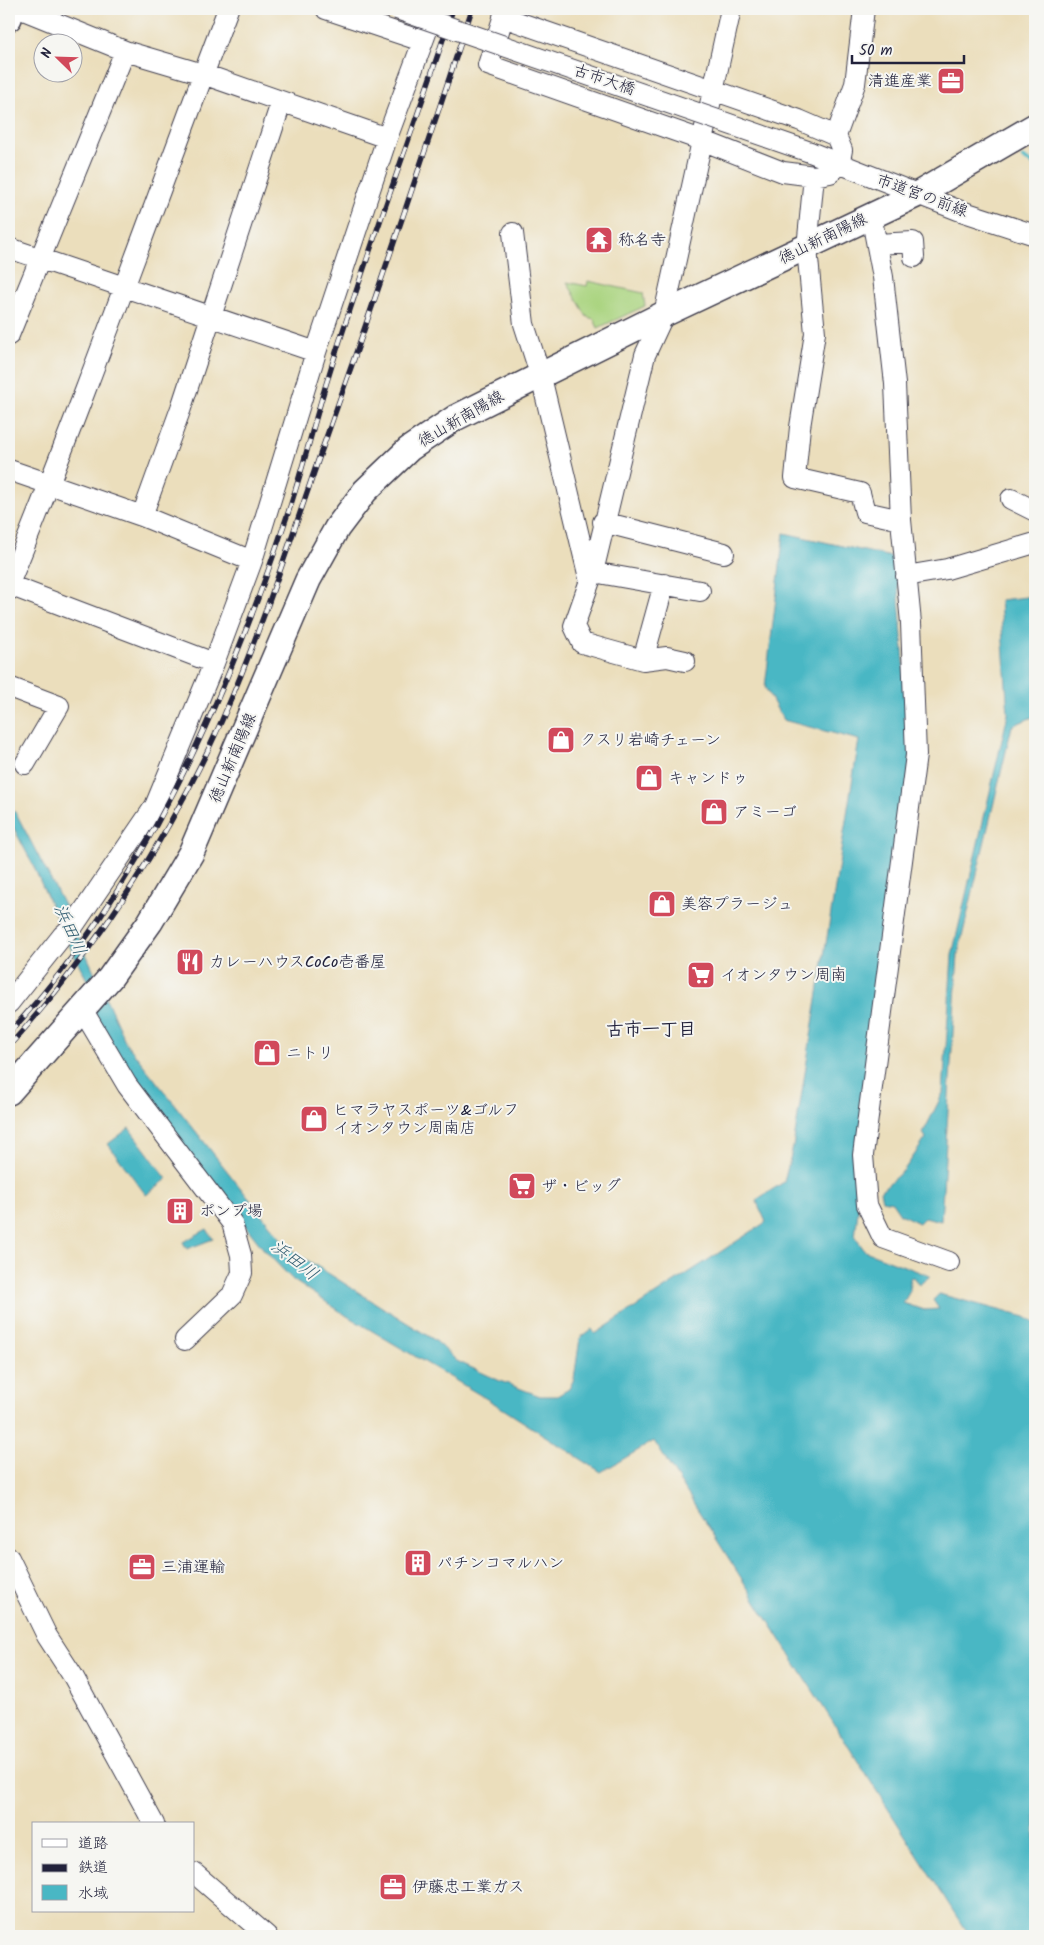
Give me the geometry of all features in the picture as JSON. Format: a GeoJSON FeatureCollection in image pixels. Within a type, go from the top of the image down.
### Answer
{"type":"FeatureCollection","features":[{"type":"Feature","properties":{"kind":"main road"},"geometry":{"type":"LineString","coordinates":[[9,18],[12,9]]}},
{"type":"Feature","properties":{"kind":"main road","name":"徳山新南陽線"},"geometry":{"type":"LineString","coordinates":[[9,1092],[91,999],[150,922],[192,853],[308,580],[337,528],[366,491],[408,449],[455,418],[541,377],[664,314],[918,194],[1035,126]]}},
{"type":"Feature","properties":{"kind":"street"},"geometry":{"type":"LineString","coordinates":[[21,9],[125,51],[203,74],[281,103],[387,138]]}},
{"type":"Feature","properties":{"kind":"street"},"geometry":{"type":"LineString","coordinates":[[214,663],[9,585],[50,484],[228,9]]}},
{"type":"Feature","properties":{"kind":"street"},"geometry":{"type":"LineString","coordinates":[[326,9],[422,41]]}},
{"type":"Feature","properties":{"kind":"street","name":"古市大橋"},"geometry":{"type":"LineString","coordinates":[[397,9],[810,152]]}},
{"type":"Feature","properties":{"kind":"street"},"geometry":{"type":"LineString","coordinates":[[12,994],[66,932],[156,806],[214,663],[252,561],[316,352],[387,138],[435,9]]}},
{"type":"Feature","properties":{"kind":"street"},"geometry":{"type":"LineString","coordinates":[[685,661],[667,657],[643,660],[582,643],[574,626],[592,577],[645,356],[664,314],[704,141],[731,9]]}},
{"type":"Feature","properties":{"kind":"street"},"geometry":{"type":"LineString","coordinates":[[836,136],[799,120],[713,91],[505,13],[488,65],[704,141],[783,172],[814,176],[830,174],[839,165],[842,150],[836,136],[855,84],[864,9]]}},
{"type":"Feature","properties":{"kind":"street"},"geometry":{"type":"LineString","coordinates":[[9,335],[125,51]]}},
{"type":"Feature","properties":{"kind":"street"},"geometry":{"type":"LineString","coordinates":[[142,516],[281,103]]}},
{"type":"Feature","properties":{"kind":"street","name":"市道宮の前線"},"geometry":{"type":"LineString","coordinates":[[810,152],[839,165],[1035,235]]}},
{"type":"Feature","properties":{"kind":"street"},"geometry":{"type":"LineString","coordinates":[[814,176],[807,248],[815,333],[800,427],[795,478],[860,493],[865,512],[901,520]]}},
{"type":"Feature","properties":{"kind":"street"},"geometry":{"type":"LineString","coordinates":[[871,215],[877,244],[895,384],[901,520],[911,623],[916,754],[863,1155],[867,1205],[882,1238],[949,1262]]}},
{"type":"Feature","properties":{"kind":"street"},"geometry":{"type":"LineString","coordinates":[[513,233],[524,324],[541,377],[592,577]]}},
{"type":"Feature","properties":{"kind":"street"},"geometry":{"type":"LineString","coordinates":[[877,244],[913,242],[914,257]]}},
{"type":"Feature","properties":{"kind":"street"},"geometry":{"type":"LineString","coordinates":[[9,248],[124,289],[316,352]]}},
{"type":"Feature","properties":{"kind":"street"},"geometry":{"type":"LineString","coordinates":[[9,470],[142,516],[252,561]]}},
{"type":"Feature","properties":{"kind":"street"},"geometry":{"type":"LineString","coordinates":[[1011,499],[1035,511]]}},
{"type":"Feature","properties":{"kind":"street"},"geometry":{"type":"LineString","coordinates":[[604,522],[724,553]]}},
{"type":"Feature","properties":{"kind":"street"},"geometry":{"type":"LineString","coordinates":[[906,576],[947,569],[1035,543]]}},
{"type":"Feature","properties":{"kind":"street"},"geometry":{"type":"LineString","coordinates":[[592,577],[664,584],[700,591]]}},
{"type":"Feature","properties":{"kind":"street"},"geometry":{"type":"LineString","coordinates":[[643,660],[664,584]]}},
{"type":"Feature","properties":{"kind":"street"},"geometry":{"type":"LineString","coordinates":[[9,687],[59,706],[25,764]]}},
{"type":"Feature","properties":{"kind":"street"},"geometry":{"type":"LineString","coordinates":[[91,999],[127,1085],[232,1222],[241,1255],[242,1273],[232,1294],[185,1340]]}},
{"type":"Feature","properties":{"kind":"street"},"geometry":{"type":"LineString","coordinates":[[9,1558],[48,1636],[73,1676],[153,1822]]}},
{"type":"Feature","properties":{"kind":"street"},"geometry":{"type":"LineString","coordinates":[[195,1873],[267,1936]]}},
{"type":"Feature","properties":{"kind":"green space"},"geometry":{"type":"Polygon","coordinates":[[[588,281],[643,293],[645,306],[598,328],[594,319],[587,317],[567,282],[587,286],[588,281]]]}},
{"type":"Feature","properties":{"kind":"water","name":"浜田川"},"geometry":{"type":"Polygon","coordinates":[[[784,533],[896,558],[911,754],[855,1237],[865,1251],[930,1276],[919,1285],[913,1277],[910,1278],[910,1291],[903,1303],[924,1310],[939,1309],[933,1300],[939,1294],[1025,1317],[1035,1323],[1035,1936],[969,1936],[654,1441],[601,1472],[497,1405],[347,1316],[293,1280],[265,1251],[132,1081],[96,1018],[89,984],[66,939],[33,865],[9,819],[9,805],[17,815],[66,909],[126,1043],[288,1248],[436,1341],[457,1361],[500,1381],[540,1396],[557,1396],[569,1389],[574,1379],[580,1338],[592,1329],[595,1334],[766,1222],[756,1200],[784,1182],[793,1147],[859,740],[783,720],[765,687],[784,533]]]}},
{"type":"Feature","properties":{"kind":"water"},"geometry":{"type":"Polygon","coordinates":[[[1035,596],[1035,716],[1012,726],[958,954],[941,1221],[925,1217],[919,1223],[900,1214],[892,1202],[882,1200],[880,1191],[904,1170],[926,1138],[923,1133],[943,1093],[952,955],[1008,714],[1000,600],[1035,596]]]}},
{"type":"Feature","properties":{"kind":"water"},"geometry":{"type":"Polygon","coordinates":[[[129,1128],[167,1179],[146,1195],[108,1144],[129,1128]]]}},
{"type":"Feature","properties":{"kind":"water"},"geometry":{"type":"Polygon","coordinates":[[[207,1229],[213,1239],[187,1249],[183,1242],[207,1229]]]}},
{"type":"Feature","properties":{"kind":"waterway"},"geometry":{"type":"LineString","coordinates":[[1023,158],[1035,165]]}},
{"type":"Feature","properties":{"kind":"railway"},"geometry":{"type":"LineString","coordinates":[[9,1033],[56,978],[99,918],[139,856],[174,791],[236,656],[286,519],[343,332],[453,9]]}},
{"type":"Feature","properties":{"kind":"railway"},"geometry":{"type":"LineString","coordinates":[[9,1046],[71,972],[128,891],[179,807],[222,720],[262,622],[472,9]]}},
{"type":"Feature","properties":{"kind":"place","name":"清進産業"},"geometry":{"type":"Point","coordinates":[951,81]}},
{"type":"Feature","properties":{"kind":"place","name":"称名寺"},"geometry":{"type":"Point","coordinates":[599,240]}},
{"type":"Feature","properties":{"kind":"place","name":"クスリ岩崎チェーン"},"geometry":{"type":"Point","coordinates":[561,740]}},
{"type":"Feature","properties":{"kind":"place","name":"キャンドゥ"},"geometry":{"type":"Point","coordinates":[649,778]}},
{"type":"Feature","properties":{"kind":"place","name":"アミーゴ"},"geometry":{"type":"Point","coordinates":[714,812]}},
{"type":"Feature","properties":{"kind":"place","name":"美容プラージュ"},"geometry":{"type":"Point","coordinates":[662,904]}},
{"type":"Feature","properties":{"kind":"place","name":"カレーハウスCoCo壱番屋"},"geometry":{"type":"Point","coordinates":[190,962]}},
{"type":"Feature","properties":{"kind":"place","name":"イオンタウン周南"},"geometry":{"type":"Point","coordinates":[701,975]}},
{"type":"Feature","properties":{"kind":"place","name":"ニトリ"},"geometry":{"type":"Point","coordinates":[267,1053]}},
{"type":"Feature","properties":{"kind":"place","name":"ヒマラヤスポーツ&ゴルフ イオンタウン周南店"},"geometry":{"type":"Point","coordinates":[314,1119]}},
{"type":"Feature","properties":{"kind":"place","name":"ザ・ビッグ"},"geometry":{"type":"Point","coordinates":[522,1186]}},
{"type":"Feature","properties":{"kind":"place","name":"ポンプ場"},"geometry":{"type":"Point","coordinates":[180,1211]}},
{"type":"Feature","properties":{"kind":"place","name":"パチンコマルハン"},"geometry":{"type":"Point","coordinates":[418,1563]}},
{"type":"Feature","properties":{"kind":"place","name":"三浦運輸"},"geometry":{"type":"Point","coordinates":[142,1567]}},
{"type":"Feature","properties":{"kind":"place","name":"伊藤忠工業ガス"},"geometry":{"type":"Point","coordinates":[393,1887]}},
{"type":"Feature","properties":{"kind":"district","name":"古市一丁目"},"geometry":{"type":"Point","coordinates":[651,1030]}}]}
